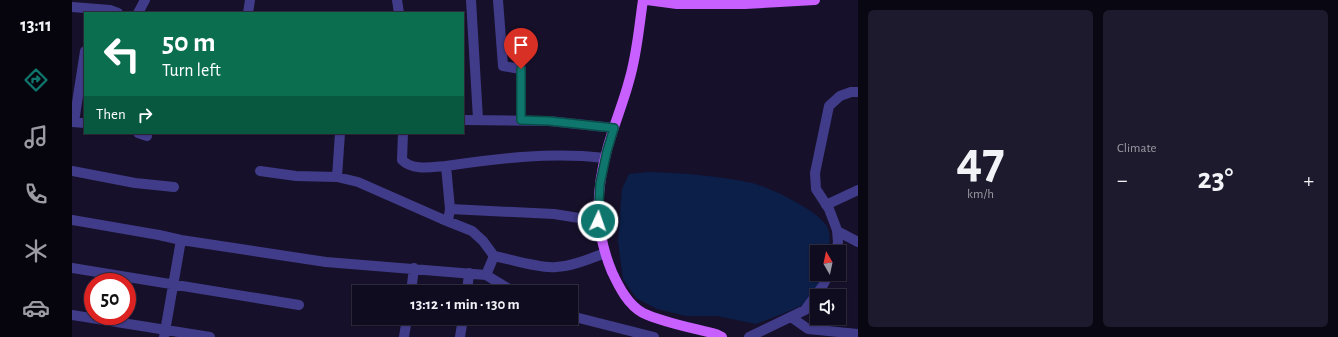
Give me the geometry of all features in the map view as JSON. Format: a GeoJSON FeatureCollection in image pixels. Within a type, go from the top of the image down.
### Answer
{"type":"FeatureCollection","features":[{"type":"Feature","properties":{"kind":"main road"},"geometry":{"type":"LineString","coordinates":[[642,0],[639,33],[630,80],[605,158],[600,184],[598,221],[605,253],[616,282],[629,302],[642,312],[704,334],[716,334],[722,337]]}},
{"type":"Feature","properties":{"kind":"main road"},"geometry":{"type":"LineString","coordinates":[[647,0],[677,4],[815,0]]}},
{"type":"Feature","properties":{"kind":"street"},"geometry":{"type":"LineString","coordinates":[[139,12],[145,0]]}},
{"type":"Feature","properties":{"kind":"street"},"geometry":{"type":"LineString","coordinates":[[248,12],[250,0]]}},
{"type":"Feature","properties":{"kind":"street"},"geometry":{"type":"LineString","coordinates":[[397,0],[399,12]]}},
{"type":"Feature","properties":{"kind":"street"},"geometry":{"type":"LineString","coordinates":[[471,0],[478,120]]}},
{"type":"Feature","properties":{"kind":"street"},"geometry":{"type":"LineString","coordinates":[[498,0],[503,66],[521,69],[521,120]]}},
{"type":"Feature","properties":{"kind":"street"},"geometry":{"type":"LineString","coordinates":[[72,7],[92,7],[115,12]]}},
{"type":"Feature","properties":{"kind":"street"},"geometry":{"type":"LineString","coordinates":[[84,57],[73,122],[84,123]]}},
{"type":"Feature","properties":{"kind":"street"},"geometry":{"type":"LineString","coordinates":[[837,245],[837,231],[829,209],[816,189],[815,173],[829,106],[840,96],[851,92],[858,92]]}},
{"type":"Feature","properties":{"kind":"street"},"geometry":{"type":"LineString","coordinates":[[464,120],[549,121],[614,128]]}},
{"type":"Feature","properties":{"kind":"street"},"geometry":{"type":"LineString","coordinates":[[337,177],[340,134]]}},
{"type":"Feature","properties":{"kind":"street"},"geometry":{"type":"LineString","coordinates":[[403,134],[402,160],[406,165],[419,167],[446,166],[520,156],[583,156],[605,158]]}},
{"type":"Feature","properties":{"kind":"street"},"geometry":{"type":"LineString","coordinates":[[446,166],[450,209],[448,221]]}},
{"type":"Feature","properties":{"kind":"street"},"geometry":{"type":"LineString","coordinates":[[72,171],[135,183],[174,187]]}},
{"type":"Feature","properties":{"kind":"street"},"geometry":{"type":"LineString","coordinates":[[260,171],[296,176],[337,177],[358,182],[472,230],[483,241],[494,256],[555,268],[581,262],[605,253]]}},
{"type":"Feature","properties":{"kind":"street"},"geometry":{"type":"LineString","coordinates":[[826,205],[858,190]]}},
{"type":"Feature","properties":{"kind":"street"},"geometry":{"type":"LineString","coordinates":[[450,209],[554,214],[598,221]]}},
{"type":"Feature","properties":{"kind":"street"},"geometry":{"type":"LineString","coordinates":[[72,220],[181,240],[326,262],[486,275],[502,285]]}},
{"type":"Feature","properties":{"kind":"street"},"geometry":{"type":"LineString","coordinates":[[837,231],[858,242]]}},
{"type":"Feature","properties":{"kind":"street"},"geometry":{"type":"LineString","coordinates":[[165,333],[181,240]]}},
{"type":"Feature","properties":{"kind":"street"},"geometry":{"type":"LineString","coordinates":[[486,275],[494,256]]}},
{"type":"Feature","properties":{"kind":"street"},"geometry":{"type":"LineString","coordinates":[[72,268],[299,305]]}},
{"type":"Feature","properties":{"kind":"street"},"geometry":{"type":"LineString","coordinates":[[412,285],[414,268]]}},
{"type":"Feature","properties":{"kind":"street"},"geometry":{"type":"LineString","coordinates":[[468,285],[469,273]]}},
{"type":"Feature","properties":{"kind":"street"},"geometry":{"type":"LineString","coordinates":[[749,337],[806,310],[825,281]]}},
{"type":"Feature","properties":{"kind":"street"},"geometry":{"type":"LineString","coordinates":[[72,315],[165,333],[210,337]]}},
{"type":"Feature","properties":{"kind":"street"},"geometry":{"type":"LineString","coordinates":[[791,317],[808,329],[858,334]]}},
{"type":"Feature","properties":{"kind":"street"},"geometry":{"type":"LineString","coordinates":[[578,318],[654,337]]}},
{"type":"Feature","properties":{"kind":"street"},"geometry":{"type":"LineString","coordinates":[[404,337],[406,325]]}},
{"type":"Feature","properties":{"kind":"street"},"geometry":{"type":"LineString","coordinates":[[460,337],[462,325]]}},
{"type":"Feature","properties":{"kind":"water"},"geometry":{"type":"Polygon","coordinates":[[[649,172],[675,173],[727,178],[752,183],[770,189],[812,212],[826,225],[830,238],[829,245],[810,245],[810,281],[820,281],[814,289],[810,289],[810,296],[805,304],[756,324],[717,316],[686,316],[657,309],[636,298],[623,279],[618,241],[622,189],[629,174],[649,172]]]}},
{"type":"Feature","properties":{"kind":"route"},"geometry":{"type":"LineString","coordinates":[[521,69],[521,120],[597,125],[614,128],[607,151],[600,184],[598,221]]}}]}
